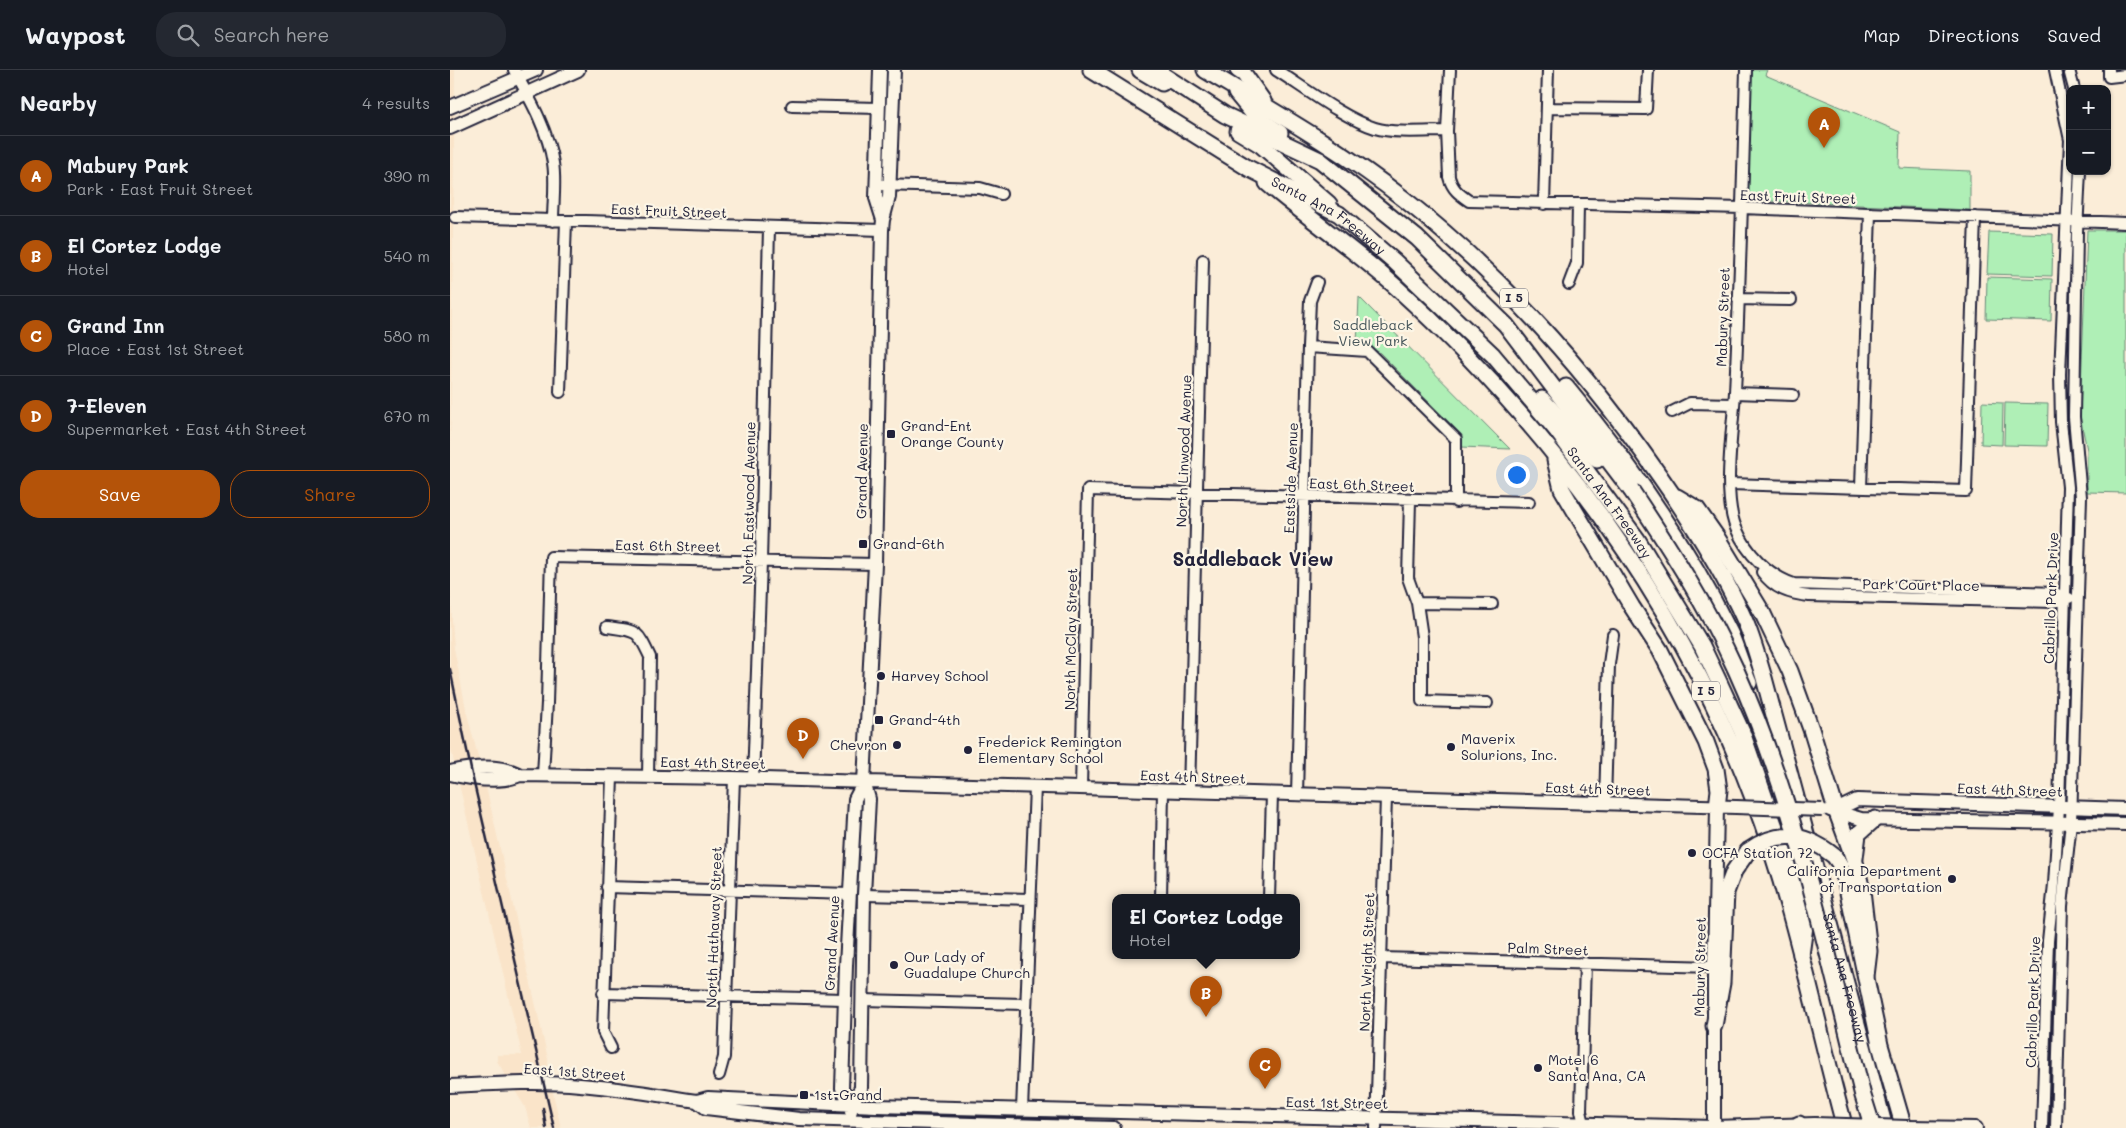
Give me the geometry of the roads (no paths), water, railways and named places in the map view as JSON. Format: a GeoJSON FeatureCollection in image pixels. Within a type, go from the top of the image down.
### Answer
{"type":"FeatureCollection","features":[{"type":"Feature","properties":{"kind":"highway","name":"Santa Ana Freeway"},"geometry":{"type":"LineString","coordinates":[[1091,70],[1248,168],[1339,214],[1394,261],[1493,355],[1557,431],[1638,539],[1702,646],[1742,732],[1785,856],[1805,926],[1801,955]]}},
{"type":"Feature","properties":{"kind":"highway"},"geometry":{"type":"LineString","coordinates":[[1140,70],[1261,145],[1323,197],[1339,214]]}},
{"type":"Feature","properties":{"kind":"highway"},"geometry":{"type":"LineString","coordinates":[[1155,70],[1225,115],[1320,160]]}},
{"type":"Feature","properties":{"kind":"highway","name":"Santa Ana Freeway"},"geometry":{"type":"LineString","coordinates":[[1205,70],[1319,138],[1403,198],[1502,286],[1541,327],[1621,421],[1719,566],[1746,624],[1764,678],[1885,1128]]}},
{"type":"Feature","properties":{"kind":"highway"},"geometry":{"type":"LineString","coordinates":[[1238,70],[1244,74],[1266,107]]}},
{"type":"Feature","properties":{"kind":"highway","name":"Santa Ana Freeway"},"geometry":{"type":"LineString","coordinates":[[1227,84],[1255,116],[1320,160]]}},
{"type":"Feature","properties":{"kind":"highway","name":"I 5"},"geometry":{"type":"LineString","coordinates":[[1320,160],[1418,238],[1506,325]]}},
{"type":"Feature","properties":{"kind":"highway","name":"Santa Ana Freeway"},"geometry":{"type":"LineString","coordinates":[[1248,168],[1397,287],[1495,387],[1554,455],[1605,520],[1643,577],[1685,650],[1716,711],[1754,798],[1801,955],[1845,1128]]}},
{"type":"Feature","properties":{"kind":"highway","name":"Santa Ana Freeway"},"geometry":{"type":"LineString","coordinates":[[1506,325],[1532,347],[1602,431],[1654,504],[1700,578],[1730,635],[1758,709],[1781,742]]}},
{"type":"Feature","properties":{"kind":"highway"},"geometry":{"type":"LineString","coordinates":[[1506,325],[1674,555],[1713,623],[1736,670],[1784,792],[1873,1128]]}},
{"type":"Feature","properties":{"kind":"highway"},"geometry":{"type":"LineString","coordinates":[[1493,355],[1525,382],[1629,493],[1709,626],[1755,732],[1781,813],[1866,1128]]}},
{"type":"Feature","properties":{"kind":"highway"},"geometry":{"type":"LineString","coordinates":[[1554,455],[1562,489],[1632,607],[1660,650],[1706,742],[1716,769],[1717,807]]}},
{"type":"Feature","properties":{"kind":"highway"},"geometry":{"type":"LineString","coordinates":[[1672,495],[1697,509],[1762,612],[1790,671],[1812,729],[1829,810],[1855,862],[1862,890],[1870,951],[1866,976]]}},
{"type":"Feature","properties":{"kind":"highway"},"geometry":{"type":"LineString","coordinates":[[1855,862],[1858,834],[1875,819]]}},
{"type":"Feature","properties":{"kind":"highway"},"geometry":{"type":"LineString","coordinates":[[1714,1026],[1722,983],[1726,892],[1734,871],[1748,851],[1758,844],[1785,836],[1814,842],[1834,856],[1839,863],[1846,884],[1880,1045],[1910,1127]]}},
{"type":"Feature","properties":{"kind":"main road"},"geometry":{"type":"LineString","coordinates":[[450,107],[516,74],[536,70]]}},
{"type":"Feature","properties":{"kind":"main road"},"geometry":{"type":"LineString","coordinates":[[450,128],[578,70]]}},
{"type":"Feature","properties":{"kind":"main road","name":"Grand Avenue"},"geometry":{"type":"LineString","coordinates":[[880,70],[879,108],[883,185]]}},
{"type":"Feature","properties":{"kind":"main road","name":"Grand Avenue"},"geometry":{"type":"LineString","coordinates":[[851,1105],[861,1088],[864,895],[869,799],[864,782],[875,564],[883,225],[876,198],[883,185],[894,70]]}},
{"type":"Feature","properties":{"kind":"main road","name":"East 4th Street"},"geometry":{"type":"LineString","coordinates":[[450,773],[468,778],[511,780],[520,775],[734,778],[1605,803],[1829,810],[1861,819],[2126,824]]}},
{"type":"Feature","properties":{"kind":"main road","name":"Grand Avenue"},"geometry":{"type":"LineString","coordinates":[[852,1125],[851,1105],[842,1088],[844,1000],[854,799],[864,782]]}},
{"type":"Feature","properties":{"kind":"main road","name":"East 4th Street"},"geometry":{"type":"LineString","coordinates":[[1829,810],[1857,800],[2126,809]]}},
{"type":"Feature","properties":{"kind":"main road","name":"Mabury Street"},"geometry":{"type":"LineString","coordinates":[[1714,1128],[1714,967],[1717,807]]}},
{"type":"Feature","properties":{"kind":"main road","name":"East 1st Street"},"geometry":{"type":"LineString","coordinates":[[450,1086],[523,1082],[579,1084],[621,1088],[697,1101],[708,1098],[851,1105],[1090,1111],[1377,1123],[1714,1128],[1805,1125],[1976,1128]]}},
{"type":"Feature","properties":{"kind":"main road","name":"East 1st Street"},"geometry":{"type":"LineString","coordinates":[[697,1101],[706,1108],[738,1113],[852,1125],[1114,1128]]}},
{"type":"Feature","properties":{"kind":"main road"},"geometry":{"type":"LineString","coordinates":[[1020,1127],[1024,1120],[1032,1116],[1090,1111]]}},
{"type":"Feature","properties":{"kind":"street"},"geometry":{"type":"LineString","coordinates":[[1281,71],[1347,115],[1375,128],[1448,131],[1450,70]]}},
{"type":"Feature","properties":{"kind":"street"},"geometry":{"type":"LineString","coordinates":[[1544,204],[1548,70]]}},
{"type":"Feature","properties":{"kind":"street"},"geometry":{"type":"LineString","coordinates":[[1546,108],[1646,109],[1648,70]]}},
{"type":"Feature","properties":{"kind":"street","name":"Mabury Street"},"geometry":{"type":"LineString","coordinates":[[1746,70],[1730,484],[1731,511],[1736,529],[1758,567],[1764,576],[1778,583]]}},
{"type":"Feature","properties":{"kind":"street","name":"Cabrillo Park Drive"},"geometry":{"type":"LineString","coordinates":[[2055,70],[2070,140],[2060,374],[2061,422],[2068,487],[2065,598],[2065,822],[2056,1128]]}},
{"type":"Feature","properties":{"kind":"street"},"geometry":{"type":"LineString","coordinates":[[2068,70],[2073,85]]}},
{"type":"Feature","properties":{"kind":"street"},"geometry":{"type":"LineString","coordinates":[[2109,70],[2109,77],[2126,75]]}},
{"type":"Feature","properties":{"kind":"street"},"geometry":{"type":"LineString","coordinates":[[516,74],[546,135],[554,164],[553,221]]}},
{"type":"Feature","properties":{"kind":"street"},"geometry":{"type":"LineString","coordinates":[[792,106],[879,108]]}},
{"type":"Feature","properties":{"kind":"street","name":"East Fruit Street"},"geometry":{"type":"LineString","coordinates":[[1448,131],[1447,162],[1451,184],[1458,194],[1469,201],[1742,208],[2126,223]]}},
{"type":"Feature","properties":{"kind":"street","name":"Cabrillo Park Drive"},"geometry":{"type":"LineString","coordinates":[[2065,807],[2081,498],[2074,417],[2080,175]]}},
{"type":"Feature","properties":{"kind":"street"},"geometry":{"type":"LineString","coordinates":[[883,185],[980,188],[1001,194]]}},
{"type":"Feature","properties":{"kind":"street"},"geometry":{"type":"LineString","coordinates":[[1569,284],[1577,263],[1578,204]]}},
{"type":"Feature","properties":{"kind":"street"},"geometry":{"type":"LineString","coordinates":[[1861,488],[1870,213]]}},
{"type":"Feature","properties":{"kind":"street","name":"East Fruit Street"},"geometry":{"type":"LineString","coordinates":[[455,217],[769,228],[883,225]]}},
{"type":"Feature","properties":{"kind":"street"},"geometry":{"type":"LineString","coordinates":[[1730,484],[1966,492],[1975,217]]}},
{"type":"Feature","properties":{"kind":"street"},"geometry":{"type":"LineString","coordinates":[[560,392],[566,222]]}},
{"type":"Feature","properties":{"kind":"street","name":"North Eastwood Avenue"},"geometry":{"type":"LineString","coordinates":[[753,779],[761,562],[769,228]]}},
{"type":"Feature","properties":{"kind":"street","name":"North Linwood Avenue"},"geometry":{"type":"LineString","coordinates":[[1189,792],[1203,260]]}},
{"type":"Feature","properties":{"kind":"street","name":"Eastside Avenue"},"geometry":{"type":"LineString","coordinates":[[1297,795],[1308,347],[1310,301],[1317,282]]}},
{"type":"Feature","properties":{"kind":"street"},"geometry":{"type":"LineString","coordinates":[[1738,299],[1790,300]]}},
{"type":"Feature","properties":{"kind":"street"},"geometry":{"type":"LineString","coordinates":[[1308,347],[1367,351],[1456,439],[1456,502]]}},
{"type":"Feature","properties":{"kind":"street"},"geometry":{"type":"LineString","coordinates":[[2060,374],[2074,374]]}},
{"type":"Feature","properties":{"kind":"street"},"geometry":{"type":"LineString","coordinates":[[1735,393],[1793,395]]}},
{"type":"Feature","properties":{"kind":"street"},"geometry":{"type":"LineString","coordinates":[[1672,412],[1690,403],[1734,404]]}},
{"type":"Feature","properties":{"kind":"street","name":"East 6th Street"},"geometry":{"type":"LineString","coordinates":[[1088,490],[1304,498],[1529,502]]}},
{"type":"Feature","properties":{"kind":"street","name":"North McClay Street"},"geometry":{"type":"LineString","coordinates":[[1081,788],[1088,490]]}},
{"type":"Feature","properties":{"kind":"street"},"geometry":{"type":"LineString","coordinates":[[1410,500],[1408,578],[1417,603],[1422,637],[1422,701],[1487,703]]}},
{"type":"Feature","properties":{"kind":"street","name":"East 6th Street"},"geometry":{"type":"LineString","coordinates":[[543,776],[551,556],[875,564]]}},
{"type":"Feature","properties":{"kind":"street","name":"Park Court Place"},"geometry":{"type":"LineString","coordinates":[[1778,583],[1793,594],[1809,596],[2053,602],[2065,598],[2077,598]]}},
{"type":"Feature","properties":{"kind":"street"},"geometry":{"type":"LineString","coordinates":[[1417,603],[1492,604]]}},
{"type":"Feature","properties":{"kind":"street"},"geometry":{"type":"LineString","coordinates":[[607,627],[633,630],[642,640],[650,657],[648,777]]}},
{"type":"Feature","properties":{"kind":"street"},"geometry":{"type":"LineString","coordinates":[[1605,803],[1609,664],[1613,635]]}},
{"type":"Feature","properties":{"kind":"street"},"geometry":{"type":"LineString","coordinates":[[610,1048],[602,1032],[612,777]]}},
{"type":"Feature","properties":{"kind":"street","name":"North Hathaway Street"},"geometry":{"type":"LineString","coordinates":[[718,1075],[724,1058],[728,890],[734,778]]}},
{"type":"Feature","properties":{"kind":"street"},"geometry":{"type":"LineString","coordinates":[[1022,1110],[1035,787]]}},
{"type":"Feature","properties":{"kind":"street"},"geometry":{"type":"LineString","coordinates":[[1161,894],[1163,791]]}},
{"type":"Feature","properties":{"kind":"street"},"geometry":{"type":"LineString","coordinates":[[1269,894],[1272,794]]}},
{"type":"Feature","properties":{"kind":"street","name":"North Wright Street"},"geometry":{"type":"LineString","coordinates":[[1377,1123],[1386,797]]}},
{"type":"Feature","properties":{"kind":"street","name":"Cabrillo Park Drive"},"geometry":{"type":"LineString","coordinates":[[2042,1128],[2048,942],[2065,822]]}},
{"type":"Feature","properties":{"kind":"street"},"geometry":{"type":"LineString","coordinates":[[607,887],[850,894]]}},
{"type":"Feature","properties":{"kind":"street"},"geometry":{"type":"LineString","coordinates":[[864,895],[1030,898]]}},
{"type":"Feature","properties":{"kind":"street","name":"Palm Street"},"geometry":{"type":"LineString","coordinates":[[1381,958],[1714,967]]}},
{"type":"Feature","properties":{"kind":"street"},"geometry":{"type":"LineString","coordinates":[[1585,964],[1580,1111],[1585,1126]]}},
{"type":"Feature","properties":{"kind":"street"},"geometry":{"type":"LineString","coordinates":[[603,993],[844,1000]]}},
{"type":"Feature","properties":{"kind":"street"},"geometry":{"type":"LineString","coordinates":[[862,1000],[1026,1004]]}},
{"type":"Feature","properties":{"kind":"railway"},"geometry":{"type":"LineString","coordinates":[[450,669],[473,779],[554,1128]]}},
{"type":"Feature","properties":{"kind":"railway"},"geometry":{"type":"LineString","coordinates":[[543,1108],[546,1128]]}},
{"type":"Feature","properties":{"kind":"place","name":"Mabury Park"},"geometry":{"type":"Point","coordinates":[1824,148]}},
{"type":"Feature","properties":{"kind":"place","name":"Grand-Ent Orange County"},"geometry":{"type":"Point","coordinates":[891,434]}},
{"type":"Feature","properties":{"kind":"place","name":"Grand-6th"},"geometry":{"type":"Point","coordinates":[863,544]}},
{"type":"Feature","properties":{"kind":"place","name":"Harvey School"},"geometry":{"type":"Point","coordinates":[881,676]}},
{"type":"Feature","properties":{"kind":"place","name":"Grand-4th"},"geometry":{"type":"Point","coordinates":[879,720]}},
{"type":"Feature","properties":{"kind":"place","name":"Chevron"},"geometry":{"type":"Point","coordinates":[897,745]}},
{"type":"Feature","properties":{"kind":"place","name":"Maverix Solurions, Inc."},"geometry":{"type":"Point","coordinates":[1451,747]}},
{"type":"Feature","properties":{"kind":"place","name":"Frederick Remington Elementary School"},"geometry":{"type":"Point","coordinates":[968,750]}},
{"type":"Feature","properties":{"kind":"place","name":"7-Eleven"},"geometry":{"type":"Point","coordinates":[803,759]}},
{"type":"Feature","properties":{"kind":"place","name":"OCFA Station 72"},"geometry":{"type":"Point","coordinates":[1692,853]}},
{"type":"Feature","properties":{"kind":"place","name":"California Department of Transportation"},"geometry":{"type":"Point","coordinates":[1952,879]}},
{"type":"Feature","properties":{"kind":"place","name":"Our Lady of Guadalupe Church"},"geometry":{"type":"Point","coordinates":[894,965]}},
{"type":"Feature","properties":{"kind":"place","name":"El Cortez Lodge"},"geometry":{"type":"Point","coordinates":[1206,1017]}},
{"type":"Feature","properties":{"kind":"place","name":"Motel 6 Santa Ana, CA"},"geometry":{"type":"Point","coordinates":[1538,1068]}},
{"type":"Feature","properties":{"kind":"place","name":"Grand Inn"},"geometry":{"type":"Point","coordinates":[1265,1089]}},
{"type":"Feature","properties":{"kind":"place","name":"1st-Grand"},"geometry":{"type":"Point","coordinates":[804,1095]}},
{"type":"Feature","properties":{"kind":"district","name":"Saddleback View"},"geometry":{"type":"Point","coordinates":[1253,559]}},
{"type":"Feature","properties":{"kind":"park label","name":"Saddleback View Park"},"geometry":{"type":"Point","coordinates":[1373,334]}}]}
